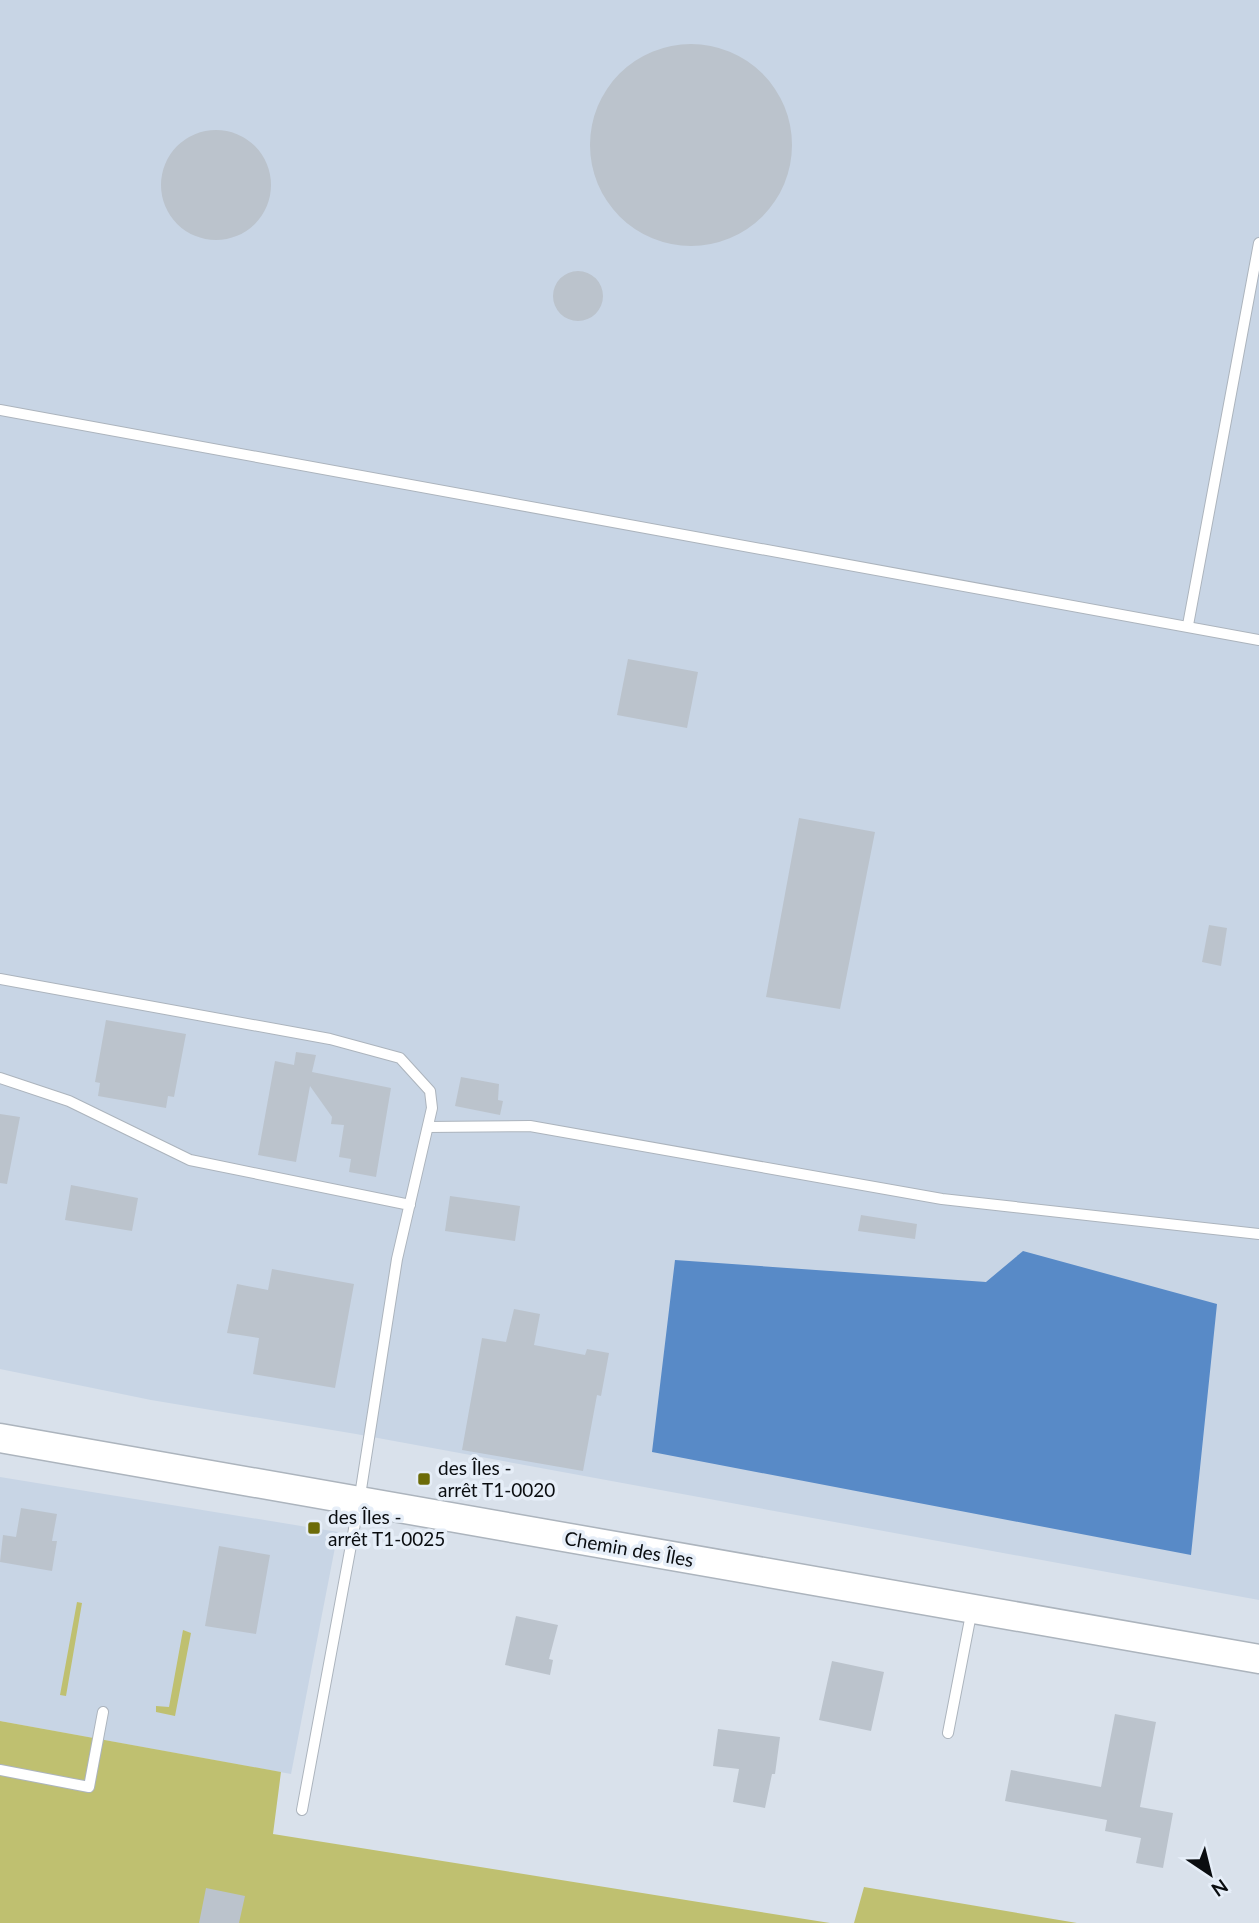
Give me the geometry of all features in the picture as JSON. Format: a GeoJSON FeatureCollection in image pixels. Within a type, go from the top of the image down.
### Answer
{"type":"FeatureCollection","features":[{"type":"Feature","properties":{"kind":"main road","name":"Chemin des Îles"},"geometry":{"type":"LineString","coordinates":[[0,1438],[1259,1659]]}},
{"type":"Feature","properties":{"kind":"lane"},"geometry":{"type":"LineString","coordinates":[[1188,625],[1259,243]]}},
{"type":"Feature","properties":{"kind":"lane"},"geometry":{"type":"LineString","coordinates":[[0,410],[1259,640]]}},
{"type":"Feature","properties":{"kind":"lane"},"geometry":{"type":"LineString","coordinates":[[0,979],[330,1040],[400,1058],[430,1091],[432,1108],[397,1259],[359,1502],[302,1810]]}},
{"type":"Feature","properties":{"kind":"lane"},"geometry":{"type":"LineString","coordinates":[[0,1078],[69,1101],[190,1160],[410,1205]]}},
{"type":"Feature","properties":{"kind":"lane"},"geometry":{"type":"LineString","coordinates":[[428,1127],[530,1126],[942,1199],[1259,1234]]}},
{"type":"Feature","properties":{"kind":"lane"},"geometry":{"type":"LineString","coordinates":[[948,1733],[972,1609]]}},
{"type":"Feature","properties":{"kind":"lane"},"geometry":{"type":"LineString","coordinates":[[0,1770],[89,1787],[103,1712]]}},
{"type":"Feature","properties":{"kind":"shaded area"},"geometry":{"type":"Polygon","coordinates":[[[0,0],[1259,0],[1259,1600],[356,1434],[151,1400],[0,1369],[0,0]]]}},
{"type":"Feature","properties":{"kind":"shaded area"},"geometry":{"type":"Polygon","coordinates":[[[0,1477],[338,1532],[291,1774],[0,1721],[0,1477]]]}},
{"type":"Feature","properties":{"kind":"shaded area"},"geometry":{"type":"Polygon","coordinates":[[[77,1602],[82,1603],[66,1696],[60,1695],[77,1602]]]}},
{"type":"Feature","properties":{"kind":"shaded area"},"geometry":{"type":"Polygon","coordinates":[[[183,1630],[191,1633],[175,1716],[156,1712],[156,1706],[169,1707],[183,1630]]]}},
{"type":"Feature","properties":{"kind":"shaded area"},"geometry":{"type":"Polygon","coordinates":[[[0,1721],[281,1772],[273,1834],[830,1923],[0,1923],[0,1721]]]}},
{"type":"Feature","properties":{"kind":"shaded area"},"geometry":{"type":"Polygon","coordinates":[[[864,1887],[1077,1923],[854,1923],[864,1887]]]}},
{"type":"Feature","properties":{"kind":"water"},"geometry":{"type":"Polygon","coordinates":[[[1023,1251],[1217,1304],[1191,1555],[652,1452],[675,1260],[986,1282],[1023,1251]]]}},
{"type":"Feature","properties":{"kind":"building"},"geometry":{"type":"Polygon","coordinates":[[[691,44],[730,52],[747,61],[762,74],[775,89],[784,106],[792,145],[784,184],[775,201],[762,216],[747,229],[730,238],[691,246],[652,238],[635,229],[620,216],[607,201],[598,184],[590,145],[598,106],[607,89],[620,74],[635,61],[652,52],[691,44]]]}},
{"type":"Feature","properties":{"kind":"building"},"geometry":{"type":"Polygon","coordinates":[[[216,130],[237,135],[255,146],[266,164],[271,185],[266,206],[255,224],[237,235],[216,240],[195,235],[177,224],[166,206],[161,185],[166,164],[177,146],[195,135],[216,130]]]}},
{"type":"Feature","properties":{"kind":"building"},"geometry":{"type":"Polygon","coordinates":[[[578,271],[596,278],[603,296],[596,314],[578,321],[560,314],[553,296],[560,278],[578,271]]]}},
{"type":"Feature","properties":{"kind":"building"},"geometry":{"type":"Polygon","coordinates":[[[628,659],[698,672],[687,728],[617,715],[628,659]]]}},
{"type":"Feature","properties":{"kind":"building"},"geometry":{"type":"Polygon","coordinates":[[[799,818],[875,832],[840,1009],[766,997],[799,818]]]}},
{"type":"Feature","properties":{"kind":"building"},"geometry":{"type":"Polygon","coordinates":[[[1209,925],[1227,928],[1221,966],[1202,962],[1209,925]]]}},
{"type":"Feature","properties":{"kind":"building"},"geometry":{"type":"Polygon","coordinates":[[[106,1020],[186,1034],[174,1097],[168,1096],[166,1108],[98,1096],[100,1083],[95,1082],[106,1020]]]}},
{"type":"Feature","properties":{"kind":"building"},"geometry":{"type":"Polygon","coordinates":[[[296,1052],[316,1055],[312,1072],[391,1088],[376,1177],[349,1172],[351,1159],[339,1157],[344,1125],[331,1124],[332,1117],[310,1086],[296,1162],[258,1155],[275,1061],[294,1065],[296,1052]]]}},
{"type":"Feature","properties":{"kind":"building"},"geometry":{"type":"Polygon","coordinates":[[[461,1077],[499,1084],[498,1100],[503,1101],[500,1115],[455,1106],[461,1077]]]}},
{"type":"Feature","properties":{"kind":"building"},"geometry":{"type":"Polygon","coordinates":[[[0,1114],[20,1117],[7,1184],[0,1183],[0,1114]]]}},
{"type":"Feature","properties":{"kind":"building"},"geometry":{"type":"Polygon","coordinates":[[[71,1185],[138,1198],[132,1231],[65,1220],[71,1185]]]}},
{"type":"Feature","properties":{"kind":"building"},"geometry":{"type":"Polygon","coordinates":[[[450,1196],[520,1206],[515,1241],[445,1231],[450,1196]]]}},
{"type":"Feature","properties":{"kind":"building"},"geometry":{"type":"Polygon","coordinates":[[[861,1215],[917,1224],[915,1239],[858,1231],[861,1215]]]}},
{"type":"Feature","properties":{"kind":"building"},"geometry":{"type":"Polygon","coordinates":[[[272,1269],[354,1284],[335,1388],[253,1374],[259,1338],[227,1333],[237,1284],[268,1290],[272,1269]]]}},
{"type":"Feature","properties":{"kind":"building"},"geometry":{"type":"Polygon","coordinates":[[[514,1309],[540,1314],[534,1345],[585,1355],[587,1349],[609,1353],[601,1396],[597,1395],[583,1471],[462,1450],[482,1338],[506,1342],[514,1309]]]}},
{"type":"Feature","properties":{"kind":"building"},"geometry":{"type":"Polygon","coordinates":[[[21,1508],[57,1514],[52,1541],[57,1541],[52,1571],[0,1562],[3,1535],[16,1537],[21,1508]]]}},
{"type":"Feature","properties":{"kind":"building"},"geometry":{"type":"Polygon","coordinates":[[[219,1546],[270,1555],[256,1634],[205,1626],[219,1546]]]}},
{"type":"Feature","properties":{"kind":"building"},"geometry":{"type":"Polygon","coordinates":[[[516,1616],[558,1625],[549,1659],[553,1660],[550,1675],[505,1665],[516,1616]]]}},
{"type":"Feature","properties":{"kind":"building"},"geometry":{"type":"Polygon","coordinates":[[[832,1661],[884,1672],[871,1731],[819,1720],[832,1661]]]}},
{"type":"Feature","properties":{"kind":"building"},"geometry":{"type":"Polygon","coordinates":[[[1115,1714],[1156,1722],[1140,1807],[1173,1813],[1163,1868],[1136,1863],[1141,1838],[1105,1831],[1107,1820],[1005,1801],[1011,1770],[1101,1787],[1115,1714]]]}},
{"type":"Feature","properties":{"kind":"building"},"geometry":{"type":"Polygon","coordinates":[[[718,1729],[780,1737],[775,1774],[772,1774],[765,1808],[733,1802],[739,1769],[713,1766],[718,1729]]]}},
{"type":"Feature","properties":{"kind":"building"},"geometry":{"type":"Polygon","coordinates":[[[206,1888],[245,1896],[239,1923],[199,1923],[206,1888]]]}},
{"type":"Feature","properties":{"kind":"place","name":"des Îles - arrêt T1-0020"},"geometry":{"type":"Point","coordinates":[424,1479]}},
{"type":"Feature","properties":{"kind":"place","name":"des Îles - arrêt T1-0025"},"geometry":{"type":"Point","coordinates":[314,1528]}}]}
